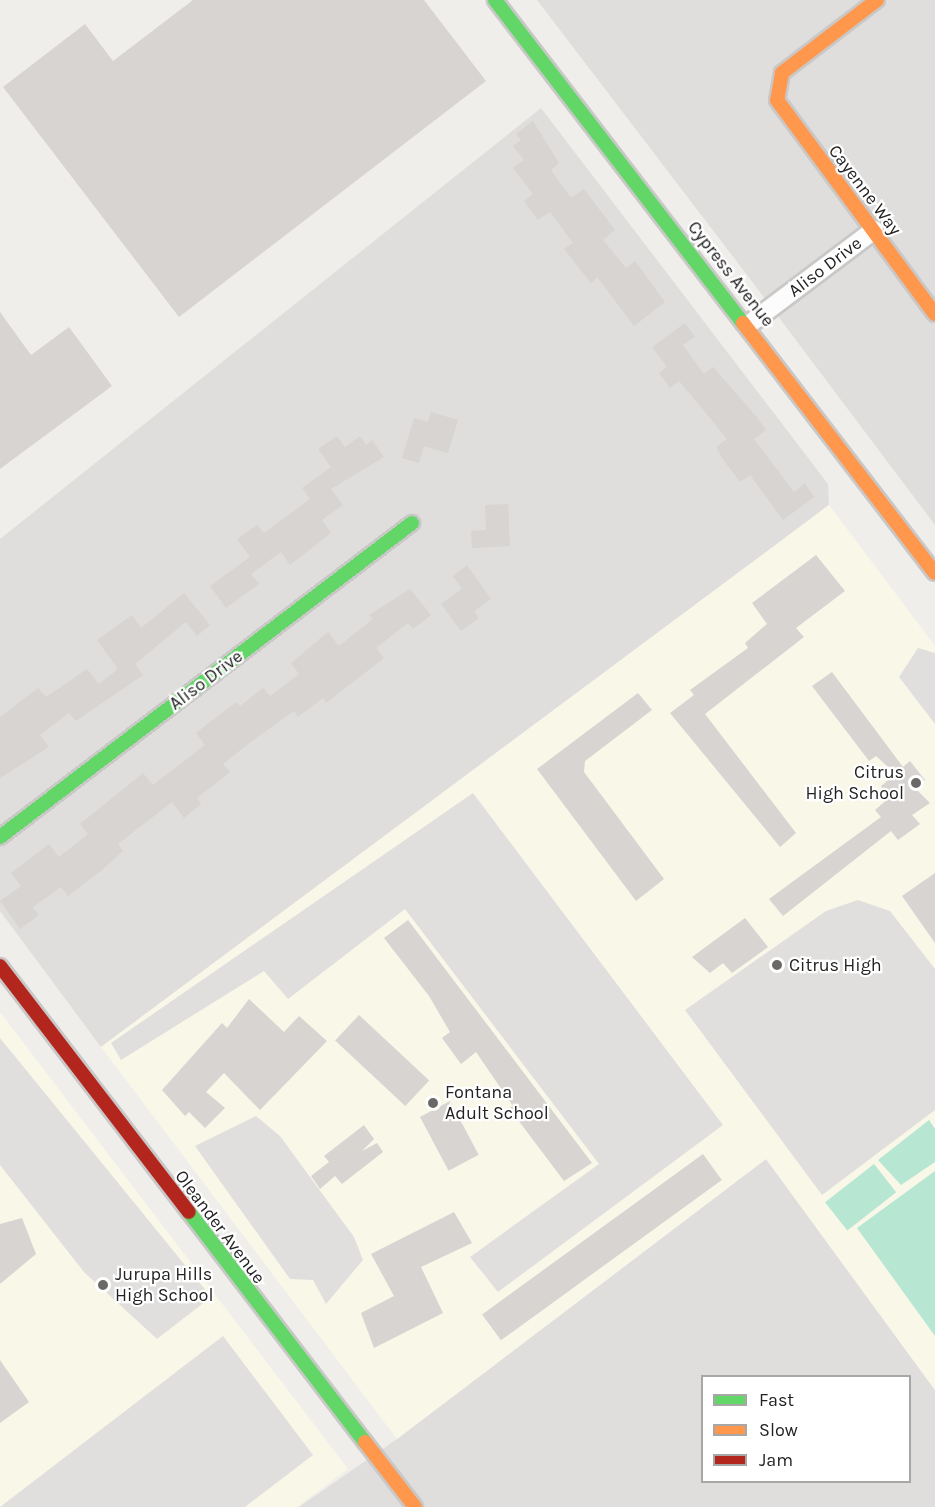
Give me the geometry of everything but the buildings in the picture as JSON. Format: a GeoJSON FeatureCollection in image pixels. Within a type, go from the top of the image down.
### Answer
{"type":"FeatureCollection","features":[{"type":"Feature","properties":{"kind":"street","name":"Cypress Avenue"},"geometry":{"type":"LineString","coordinates":[[495,0],[748,325],[935,573]]}},
{"type":"Feature","properties":{"kind":"street","name":"Cayenne Way"},"geometry":{"type":"LineString","coordinates":[[877,0],[796,60],[777,85],[784,115],[874,230],[935,314]]}},
{"type":"Feature","properties":{"kind":"street","name":"Aliso Drive"},"geometry":{"type":"LineString","coordinates":[[748,325],[874,230]]}},
{"type":"Feature","properties":{"kind":"street","name":"Aliso Drive"},"geometry":{"type":"LineString","coordinates":[[0,837],[412,523]]}},
{"type":"Feature","properties":{"kind":"street","name":"Oleander Avenue"},"geometry":{"type":"LineString","coordinates":[[0,966],[416,1507]]}},
{"type":"Feature","properties":{"kind":"shaded area"},"geometry":{"type":"Polygon","coordinates":[[[537,0],[935,0],[935,525],[744,271],[537,0]]]}},
{"type":"Feature","properties":{"kind":"shaded area"},"geometry":{"type":"Polygon","coordinates":[[[541,108],[828,484],[829,505],[101,1047],[0,911],[0,539],[541,108]]]}},
{"type":"Feature","properties":{"kind":"shaded area"},"geometry":{"type":"Polygon","coordinates":[[[829,505],[935,646],[935,1390],[766,1159],[397,1439],[101,1047],[829,505]]]}},
{"type":"Feature","properties":{"kind":"shaded area"},"geometry":{"type":"Polygon","coordinates":[[[918,648],[935,653],[935,724],[899,677],[918,648]]]}},
{"type":"Feature","properties":{"kind":"shaded area"},"geometry":{"type":"Polygon","coordinates":[[[473,793],[723,1125],[498,1292],[470,1257],[599,1164],[405,909],[288,999],[264,971],[121,1060],[111,1043],[473,793]]]}},
{"type":"Feature","properties":{"kind":"shaded area"},"geometry":{"type":"Polygon","coordinates":[[[858,900],[890,911],[935,969],[935,1110],[822,1195],[685,1010],[826,911],[858,900]]]}},
{"type":"Feature","properties":{"kind":"shaded area","name":"Jurupa Hills High School"},"geometry":{"type":"Polygon","coordinates":[[[0,1012],[348,1469],[297,1507],[0,1507],[0,1012]]]}},
{"type":"Feature","properties":{"kind":"shaded area"},"geometry":{"type":"Polygon","coordinates":[[[0,1038],[211,1297],[157,1339],[84,1272],[0,1165],[0,1038]]]}},
{"type":"Feature","properties":{"kind":"shaded area"},"geometry":{"type":"Polygon","coordinates":[[[256,1116],[280,1136],[354,1237],[363,1260],[326,1304],[313,1280],[290,1279],[195,1146],[256,1116]]]}},
{"type":"Feature","properties":{"kind":"shaded area"},"geometry":{"type":"Polygon","coordinates":[[[766,1159],[935,1390],[935,1507],[299,1507],[397,1439],[766,1159]]]}},
{"type":"Feature","properties":{"kind":"shaded area"},"geometry":{"type":"Polygon","coordinates":[[[223,1336],[313,1455],[245,1507],[0,1507],[223,1336]]]}},
{"type":"Feature","properties":{"kind":"green space"},"geometry":{"type":"Polygon","coordinates":[[[929,1120],[935,1129],[935,1162],[901,1185],[878,1160],[929,1120]]]}},
{"type":"Feature","properties":{"kind":"green space"},"geometry":{"type":"Polygon","coordinates":[[[874,1164],[896,1192],[847,1231],[825,1202],[874,1164]]]}},
{"type":"Feature","properties":{"kind":"green space"},"geometry":{"type":"Polygon","coordinates":[[[935,1171],[935,1336],[857,1228],[935,1171]]]}},
{"type":"Feature","properties":{"kind":"traffic: fast"},"geometry":{"type":"LineString","coordinates":[[495,0],[743,323]]}},
{"type":"Feature","properties":{"kind":"traffic: fast"},"geometry":{"type":"LineString","coordinates":[[0,837],[412,523]]}},
{"type":"Feature","properties":{"kind":"traffic: fast"},"geometry":{"type":"LineString","coordinates":[[189,1212],[365,1442]]}},
{"type":"Feature","properties":{"kind":"traffic: slow"},"geometry":{"type":"LineString","coordinates":[[877,0],[782,73],[777,100],[935,314]]}},
{"type":"Feature","properties":{"kind":"traffic: slow"},"geometry":{"type":"LineString","coordinates":[[743,323],[935,573]]}},
{"type":"Feature","properties":{"kind":"traffic: slow"},"geometry":{"type":"LineString","coordinates":[[365,1442],[415,1507]]}},
{"type":"Feature","properties":{"kind":"traffic: jam"},"geometry":{"type":"LineString","coordinates":[[0,966],[189,1212]]}},
{"type":"Feature","properties":{"kind":"place","name":"Citrus High School"},"geometry":{"type":"Point","coordinates":[916,783]}},
{"type":"Feature","properties":{"kind":"place","name":"Citrus High"},"geometry":{"type":"Point","coordinates":[777,965]}},
{"type":"Feature","properties":{"kind":"place","name":"Fontana Adult School"},"geometry":{"type":"Point","coordinates":[433,1103]}},
{"type":"Feature","properties":{"kind":"place","name":"Jurupa Hills High School"},"geometry":{"type":"Point","coordinates":[103,1285]}}]}
